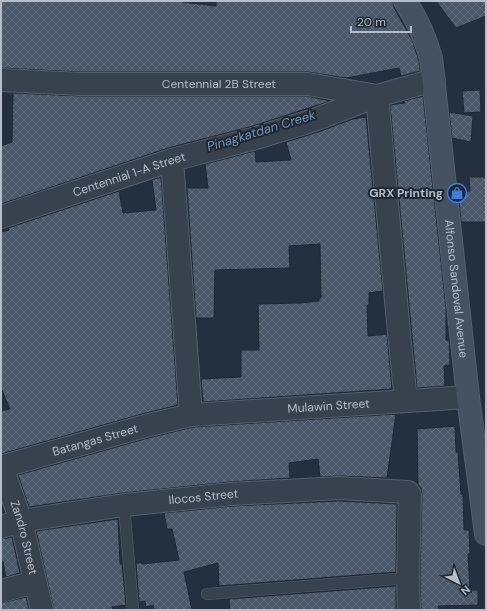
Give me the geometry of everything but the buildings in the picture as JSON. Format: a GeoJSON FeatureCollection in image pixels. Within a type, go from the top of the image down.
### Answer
{"type":"FeatureCollection","features":[{"type":"Feature","properties":{"kind":"main road","name":"Alfonso Sandoval Avenue"},"geometry":{"type":"LineString","coordinates":[[405,1],[414,14],[426,40],[431,58],[468,397],[483,500],[486,534]]}},
{"type":"Feature","properties":{"kind":"street","name":"Centennial 2B Street"},"geometry":{"type":"LineString","coordinates":[[1,80],[81,84],[308,84],[377,96],[434,80]]}},
{"type":"Feature","properties":{"kind":"street","name":"Centennial 1-A Street"},"geometry":{"type":"LineString","coordinates":[[1,217],[172,160],[256,138],[314,120],[377,96]]}},
{"type":"Feature","properties":{"kind":"street"},"geometry":{"type":"LineString","coordinates":[[377,96],[406,402]]}},
{"type":"Feature","properties":{"kind":"street"},"geometry":{"type":"LineString","coordinates":[[172,160],[191,416]]}},
{"type":"Feature","properties":{"kind":"street","name":"Mulawin Street"},"geometry":{"type":"LineString","coordinates":[[191,416],[468,397]]}},
{"type":"Feature","properties":{"kind":"street","name":"Batangas Street"},"geometry":{"type":"LineString","coordinates":[[1,467],[145,426],[191,416]]}},
{"type":"Feature","properties":{"kind":"street","name":"Zandro Street"},"geometry":{"type":"LineString","coordinates":[[1,467],[11,524],[35,582],[42,610]]}},
{"type":"Feature","properties":{"kind":"street","name":"Ilocos Street"},"geometry":{"type":"LineString","coordinates":[[11,524],[124,505],[231,494],[339,488],[408,492],[410,495],[408,578]]}},
{"type":"Feature","properties":{"kind":"street"},"geometry":{"type":"LineString","coordinates":[[408,578],[409,610]]}},
{"type":"Feature","properties":{"kind":"street"},"geometry":{"type":"LineString","coordinates":[[1,591],[35,582]]}},
{"type":"Feature","properties":{"kind":"lane"},"geometry":{"type":"LineString","coordinates":[[124,505],[133,610]]}},
{"type":"Feature","properties":{"kind":"lane"},"geometry":{"type":"LineString","coordinates":[[207,594],[408,578]]}},
{"type":"Feature","properties":{"kind":"place","name":"GRX Printing"},"geometry":{"type":"Point","coordinates":[457,193]}},
{"type":"Feature","properties":{"kind":"water label","name":"Pinagkatdan Creek"},"geometry":{"type":"Point","coordinates":[261,130]}}]}
